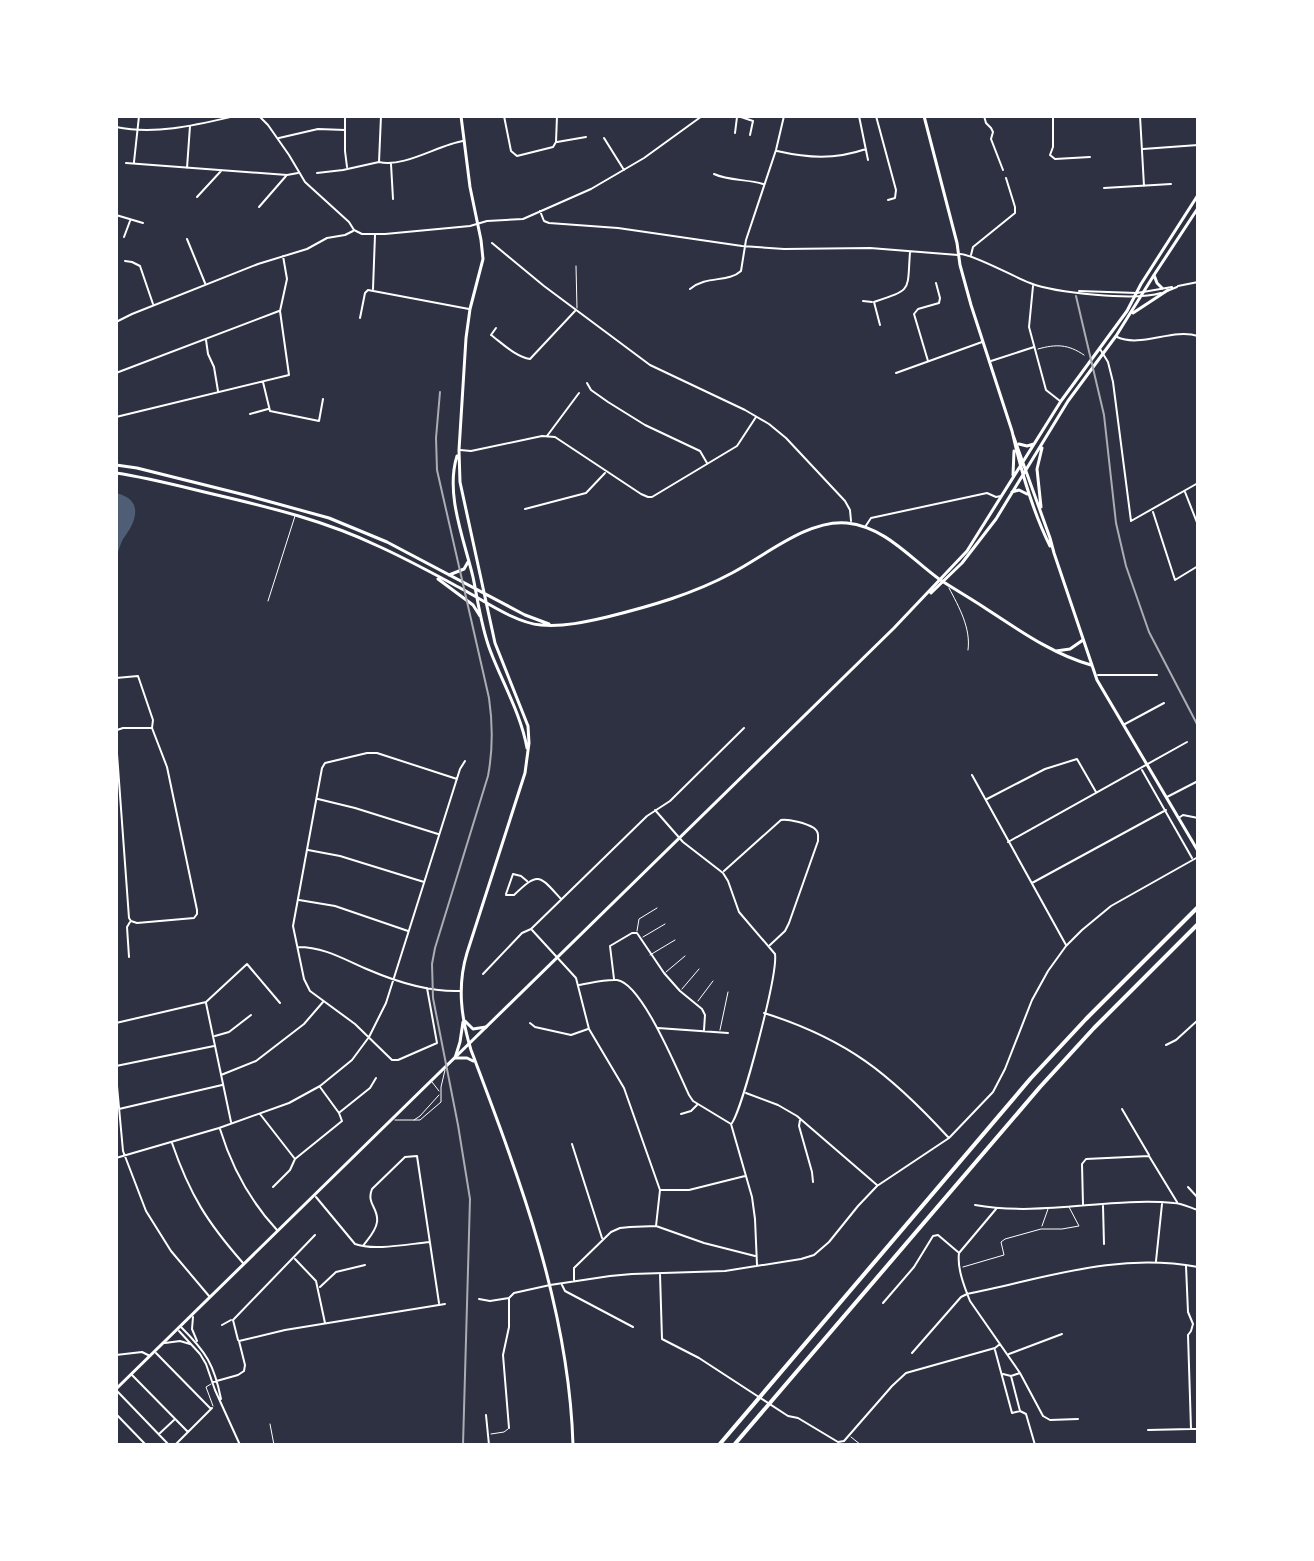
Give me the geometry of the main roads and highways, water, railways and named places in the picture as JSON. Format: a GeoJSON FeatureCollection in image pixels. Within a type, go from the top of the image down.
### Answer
{"type":"FeatureCollection","features":[{"type":"Feature","properties":{"kind":"highway"},"geometry":{"type":"LineString","coordinates":[[719,1445],[1031,1078],[1198,907]]}},
{"type":"Feature","properties":{"kind":"highway"},"geometry":{"type":"LineString","coordinates":[[734,1445],[1040,1087],[1198,924]]}},
{"type":"Feature","properties":{"kind":"main road"},"geometry":{"type":"LineString","coordinates":[[461,116],[482,262],[466,338],[460,475],[498,653],[528,727],[528,756],[520,792],[467,953],[460,991],[469,1044],[538,1236],[570,1391],[573,1445]]}},
{"type":"Feature","properties":{"kind":"main road"},"geometry":{"type":"LineString","coordinates":[[924,116],[971,305],[1030,498],[1054,553]]}},
{"type":"Feature","properties":{"kind":"main road"},"geometry":{"type":"LineString","coordinates":[[116,1390],[943,582],[967,551],[1061,401],[1136,295],[1198,195]]}},
{"type":"Feature","properties":{"kind":"main road"},"geometry":{"type":"LineString","coordinates":[[931,573],[951,571],[979,543],[1068,401],[1116,336],[1198,208]]}},
{"type":"Feature","properties":{"kind":"main road"},"geometry":{"type":"LineString","coordinates":[[1171,235],[1177,240]]}},
{"type":"Feature","properties":{"kind":"main road"},"geometry":{"type":"LineString","coordinates":[[1154,275],[1162,288]]}},
{"type":"Feature","properties":{"kind":"main road"},"geometry":{"type":"LineString","coordinates":[[1130,315],[1168,290]]}},
{"type":"Feature","properties":{"kind":"main road"},"geometry":{"type":"LineString","coordinates":[[1041,513],[1037,469],[1047,437]]}},
{"type":"Feature","properties":{"kind":"main road"},"geometry":{"type":"LineString","coordinates":[[1016,445],[1034,444]]}},
{"type":"Feature","properties":{"kind":"main road"},"geometry":{"type":"LineString","coordinates":[[1012,477],[1016,445]]}},
{"type":"Feature","properties":{"kind":"main road"},"geometry":{"type":"LineString","coordinates":[[459,450],[454,474],[456,504],[468,559],[488,645],[522,729],[528,756]]}},
{"type":"Feature","properties":{"kind":"main road"},"geometry":{"type":"LineString","coordinates":[[116,465],[305,510],[352,526],[525,615],[553,625]]}},
{"type":"Feature","properties":{"kind":"main road"},"geometry":{"type":"LineString","coordinates":[[116,473],[295,514],[348,532],[525,621],[541,625],[578,623],[676,598],[732,573],[804,532],[824,525],[851,523],[884,536],[943,582],[1065,657],[1091,665]]}},
{"type":"Feature","properties":{"kind":"main road"},"geometry":{"type":"LineString","coordinates":[[1024,473],[1041,513],[1095,675],[1198,854]]}},
{"type":"Feature","properties":{"kind":"main road"},"geometry":{"type":"LineString","coordinates":[[454,474],[460,475]]}},
{"type":"Feature","properties":{"kind":"main road"},"geometry":{"type":"LineString","coordinates":[[1012,492],[1023,491],[1030,498]]}},
{"type":"Feature","properties":{"kind":"main road"},"geometry":{"type":"LineString","coordinates":[[449,575],[464,569],[468,559]]}},
{"type":"Feature","properties":{"kind":"main road"},"geometry":{"type":"LineString","coordinates":[[951,571],[956,590]]}},
{"type":"Feature","properties":{"kind":"main road"},"geometry":{"type":"LineString","coordinates":[[432,574],[473,605],[482,619]]}},
{"type":"Feature","properties":{"kind":"main road"},"geometry":{"type":"LineString","coordinates":[[1056,651],[1070,649],[1083,640]]}},
{"type":"Feature","properties":{"kind":"main road"},"geometry":{"type":"LineString","coordinates":[[522,729],[528,727]]}},
{"type":"Feature","properties":{"kind":"main road"},"geometry":{"type":"LineString","coordinates":[[463,1019],[473,1029],[486,1027]]}},
{"type":"Feature","properties":{"kind":"main road"},"geometry":{"type":"LineString","coordinates":[[455,1058],[463,1019]]}},
{"type":"Feature","properties":{"kind":"main road"},"geometry":{"type":"LineString","coordinates":[[455,1058],[467,1058],[476,1064]]}},
{"type":"Feature","properties":{"kind":"water"},"geometry":{"type":"Polygon","coordinates":[[[116,493],[131,501],[135,512],[116,558],[116,493]]]}},
{"type":"Feature","properties":{"kind":"tram line"},"geometry":{"type":"LineString","coordinates":[[1076,296],[1104,415],[1116,523],[1126,566],[1149,632],[1198,726]]}},
{"type":"Feature","properties":{"kind":"tram line"},"geometry":{"type":"LineString","coordinates":[[440,392],[437,470],[489,698],[492,727],[488,776],[432,964],[433,998],[470,1199],[463,1445]]}}]}
